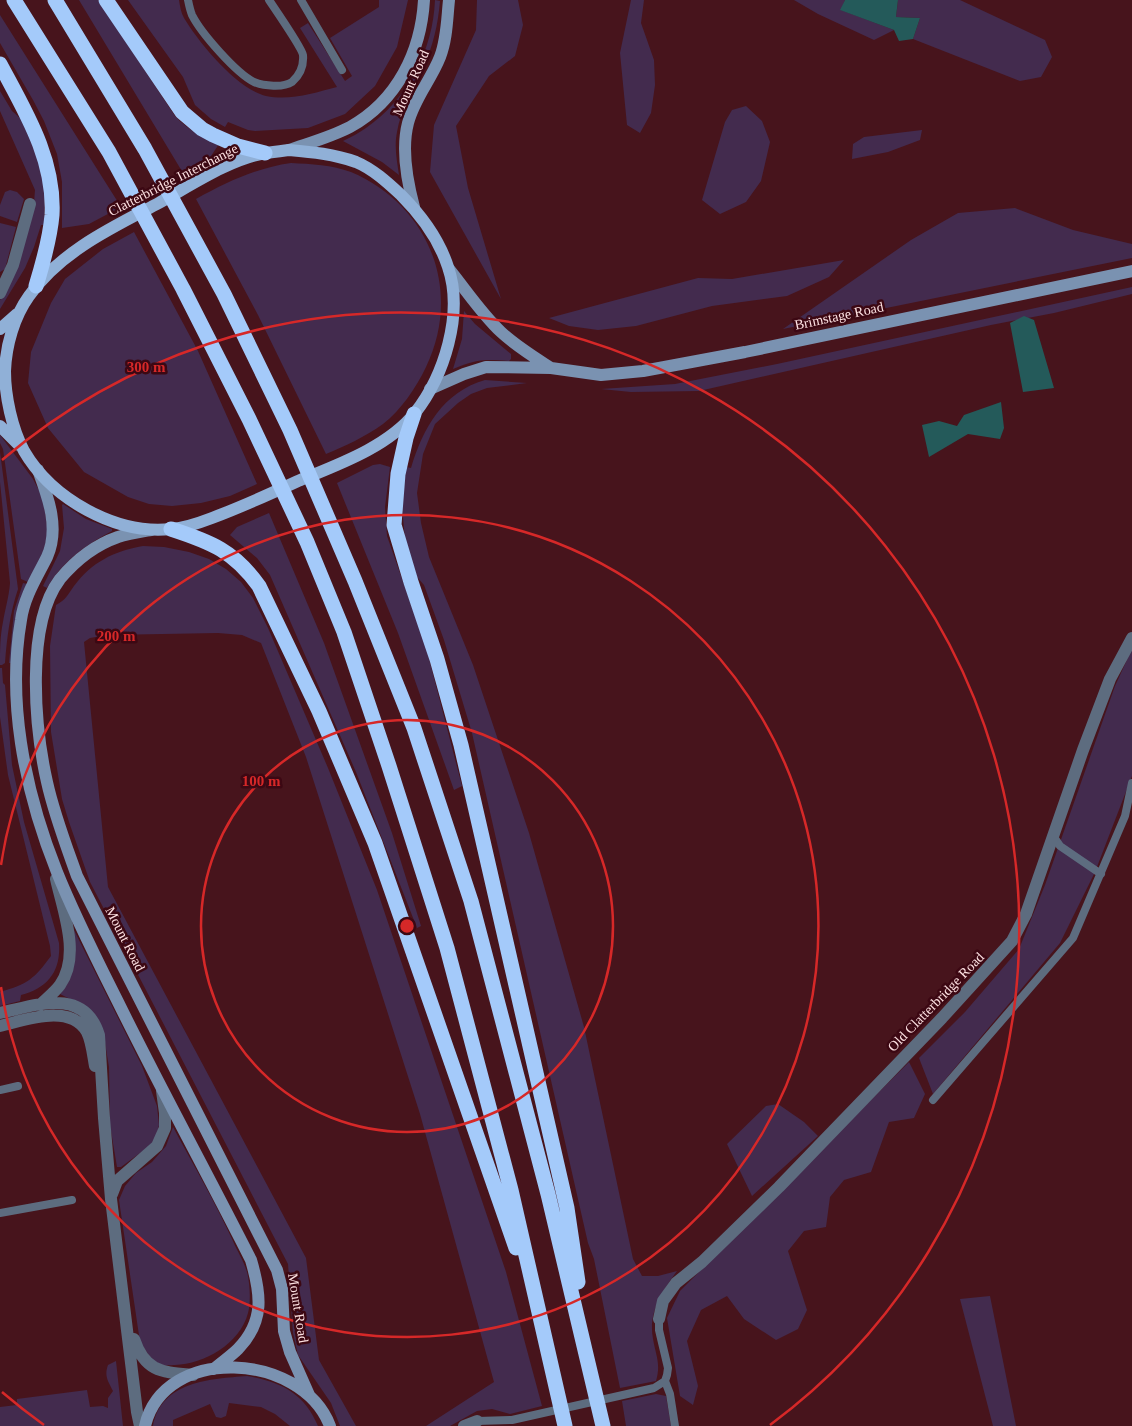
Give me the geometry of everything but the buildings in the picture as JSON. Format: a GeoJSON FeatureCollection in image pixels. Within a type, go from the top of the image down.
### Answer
{"type":"FeatureCollection","features":[{"type":"Feature","properties":{"kind":"highway"},"geometry":{"type":"LineString","coordinates":[[14,0],[109,152],[183,289],[291,507],[336,614],[389,766],[447,948],[511,1190],[565,1426]]}},
{"type":"Feature","properties":{"kind":"highway"},"geometry":{"type":"LineString","coordinates":[[55,0],[146,149],[241,328],[290,430],[355,581],[414,728],[471,901],[548,1194],[603,1426]]}},
{"type":"Feature","properties":{"kind":"highway"},"geometry":{"type":"LineString","coordinates":[[106,0],[182,112],[202,129],[213,135],[238,146],[265,153]]}},
{"type":"Feature","properties":{"kind":"highway"},"geometry":{"type":"LineString","coordinates":[[0,64],[32,124],[46,161],[50,178],[52,197],[51,223],[36,286]]}},
{"type":"Feature","properties":{"kind":"highway"},"geometry":{"type":"LineString","coordinates":[[414,414],[406,438],[398,474],[394,525],[437,660],[470,782],[567,1208],[594,1388]]}},
{"type":"Feature","properties":{"kind":"highway"},"geometry":{"type":"LineString","coordinates":[[171,529],[226,551],[249,573],[259,586],[319,711],[376,843],[543,1330]]}},
{"type":"Feature","properties":{"kind":"main road","name":"Mount Road"},"geometry":{"type":"LineString","coordinates":[[289,150],[350,127],[376,108],[387,97],[402,77],[415,49],[424,0]]}},
{"type":"Feature","properties":{"kind":"main road","name":"Mount Road"},"geometry":{"type":"LineString","coordinates":[[414,208],[405,155],[408,125],[415,106],[441,56],[447,32],[449,0]]}},
{"type":"Feature","properties":{"kind":"main road","name":"Clatterbridge Interchange"},"geometry":{"type":"LineString","coordinates":[[289,150],[332,155],[357,163],[386,180],[414,208],[432,231],[449,269],[453,304],[448,349],[430,389],[414,414],[394,433],[372,447],[224,514],[194,525],[171,529],[156,529],[120,523],[84,509],[57,490],[38,470],[24,450],[12,419],[5,382],[6,359],[10,338],[21,310],[36,286],[59,263],[96,236],[216,172],[265,153],[289,150]]}},
{"type":"Feature","properties":{"kind":"main road","name":"Brimstage Road"},"geometry":{"type":"LineString","coordinates":[[449,269],[502,333],[519,347],[551,368]]}},
{"type":"Feature","properties":{"kind":"main road","name":"Brimstage Road"},"geometry":{"type":"LineString","coordinates":[[430,389],[464,374],[486,367],[551,368],[601,375],[644,371],[746,352],[1132,271]]}},
{"type":"Feature","properties":{"kind":"main road"},"geometry":{"type":"LineString","coordinates":[[0,329],[21,310]]}},
{"type":"Feature","properties":{"kind":"main road"},"geometry":{"type":"LineString","coordinates":[[0,426],[24,450]]}},
{"type":"Feature","properties":{"kind":"main road"},"geometry":{"type":"LineString","coordinates":[[38,470],[52,513],[51,542],[48,555],[32,585],[21,618],[17,652],[17,698],[21,742],[28,783],[41,831],[53,865],[83,933],[251,1260],[258,1283],[260,1303],[256,1319],[249,1334],[238,1349],[214,1369]]}},
{"type":"Feature","properties":{"kind":"main road","name":"Mount Road"},"geometry":{"type":"LineString","coordinates":[[156,529],[117,537],[91,551],[59,581],[48,602],[39,637],[36,674],[37,710],[47,782],[60,828],[77,876],[277,1270],[282,1289],[286,1338],[290,1352],[309,1395]]}},
{"type":"Feature","properties":{"kind":"main road"},"geometry":{"type":"LineString","coordinates":[[145,1426],[152,1408],[164,1391],[175,1382],[192,1375],[226,1367],[261,1370],[282,1377],[309,1395],[322,1410],[330,1426]]}},
{"type":"Feature","properties":{"kind":"street"},"geometry":{"type":"LineString","coordinates":[[0,293],[13,265],[30,204]]}},
{"type":"Feature","properties":{"kind":"street","name":"Old Clatterbridge Road"},"geometry":{"type":"LineString","coordinates":[[659,1319],[663,1301],[676,1283],[702,1262],[779,1186],[1008,947],[1026,914],[1083,750],[1110,679],[1132,638]]}},
{"type":"Feature","properties":{"kind":"street"},"geometry":{"type":"LineString","coordinates":[[40,1004],[60,985],[70,961],[69,936],[53,865]]}},
{"type":"Feature","properties":{"kind":"street"},"geometry":{"type":"LineString","coordinates":[[0,1013],[40,1004],[72,1004],[90,1015],[96,1024],[99,1035],[111,1199],[140,1426]]}},
{"type":"Feature","properties":{"kind":"street"},"geometry":{"type":"LineString","coordinates":[[0,1026],[52,1015],[66,1017],[82,1026],[88,1034],[90,1042],[104,1118]]}},
{"type":"Feature","properties":{"kind":"street"},"geometry":{"type":"LineString","coordinates":[[111,1199],[117,1181],[157,1146],[165,1128],[165,1113],[160,1085]]}},
{"type":"Feature","properties":{"kind":"street"},"geometry":{"type":"LineString","coordinates":[[126,1318],[139,1354],[151,1366],[167,1373],[192,1375]]}},
{"type":"Feature","properties":{"kind":"street"},"geometry":{"type":"LineString","coordinates":[[464,1426],[476,1422]]}},
{"type":"Feature","properties":{"kind":"lane"},"geometry":{"type":"LineString","coordinates":[[188,0],[192,15],[216,48],[236,68],[255,82],[275,86],[288,84],[299,76],[302,68],[303,54],[269,0]]}},
{"type":"Feature","properties":{"kind":"lane"},"geometry":{"type":"LineString","coordinates":[[301,0],[342,70]]}},
{"type":"Feature","properties":{"kind":"lane"},"geometry":{"type":"LineString","coordinates":[[933,1100],[1073,938],[1125,816],[1132,783]]}},
{"type":"Feature","properties":{"kind":"lane"},"geometry":{"type":"LineString","coordinates":[[1054,837],[1060,846],[1101,874]]}},
{"type":"Feature","properties":{"kind":"lane"},"geometry":{"type":"LineString","coordinates":[[0,1090],[18,1086]]}},
{"type":"Feature","properties":{"kind":"lane"},"geometry":{"type":"LineString","coordinates":[[0,1213],[72,1200]]}},
{"type":"Feature","properties":{"kind":"lane"},"geometry":{"type":"LineString","coordinates":[[476,1422],[512,1420],[654,1388],[665,1381],[668,1368],[659,1330],[659,1319]]}},
{"type":"Feature","properties":{"kind":"lane"},"geometry":{"type":"LineString","coordinates":[[665,1381],[670,1394],[676,1426]]}},
{"type":"Feature","properties":{"kind":"shaded area"},"geometry":{"type":"Polygon","coordinates":[[[79,0],[98,0],[175,116],[196,133],[219,144],[209,159],[183,173],[79,0]]]}},
{"type":"Feature","properties":{"kind":"shaded area"},"geometry":{"type":"Polygon","coordinates":[[[128,0],[179,0],[183,16],[199,40],[231,75],[255,92],[266,96],[284,98],[302,96],[337,87],[300,28],[308,23],[345,81],[352,76],[330,38],[379,7],[379,0],[408,0],[397,47],[375,86],[345,114],[308,128],[255,131],[228,122],[225,127],[211,119],[195,105],[183,77],[128,0]]]}},
{"type":"Feature","properties":{"kind":"shaded area"},"geometry":{"type":"Polygon","coordinates":[[[435,0],[440,1],[432,43],[427,60],[404,107],[397,132],[396,149],[399,175],[382,162],[343,141],[363,130],[381,116],[406,88],[416,72],[429,37],[435,0]]]}},
{"type":"Feature","properties":{"kind":"shaded area"},"geometry":{"type":"Polygon","coordinates":[[[477,0],[518,0],[523,25],[515,56],[489,76],[456,126],[468,188],[501,299],[430,172],[434,125],[476,30],[477,0]]]}},
{"type":"Feature","properties":{"kind":"shaded area"},"geometry":{"type":"Polygon","coordinates":[[[631,0],[644,0],[641,23],[654,60],[655,85],[651,113],[640,133],[627,125],[620,53],[631,0]]]}},
{"type":"Feature","properties":{"kind":"shaded area"},"geometry":{"type":"Polygon","coordinates":[[[794,0],[845,0],[841,10],[894,30],[874,40],[818,14],[794,0]]]}},
{"type":"Feature","properties":{"kind":"shaded area"},"geometry":{"type":"Polygon","coordinates":[[[898,0],[960,0],[1045,40],[1052,57],[1041,77],[1020,81],[913,39],[920,18],[896,17],[898,0]]]}},
{"type":"Feature","properties":{"kind":"shaded area"},"geometry":{"type":"Polygon","coordinates":[[[0,15],[121,207],[89,224],[62,228],[62,182],[57,154],[44,121],[0,43],[0,15]]]}},
{"type":"Feature","properties":{"kind":"shaded area"},"geometry":{"type":"Polygon","coordinates":[[[0,91],[12,111],[28,125],[45,176],[44,225],[41,225],[25,268],[0,309],[0,300],[16,270],[34,203],[35,190],[0,111],[0,91]]]}},
{"type":"Feature","properties":{"kind":"shaded area"},"geometry":{"type":"Polygon","coordinates":[[[746,106],[762,121],[770,142],[761,181],[746,202],[720,214],[702,200],[725,122],[732,110],[746,106]]]}},
{"type":"Feature","properties":{"kind":"shaded area"},"geometry":{"type":"Polygon","coordinates":[[[922,130],[920,140],[888,152],[852,159],[853,144],[864,137],[922,130]]]}},
{"type":"Feature","properties":{"kind":"shaded area"},"geometry":{"type":"Polygon","coordinates":[[[291,163],[321,165],[344,170],[378,187],[401,206],[419,228],[432,253],[439,280],[441,309],[437,338],[426,367],[413,391],[396,412],[383,424],[362,437],[326,454],[258,315],[196,199],[242,177],[266,168],[291,163]]]}},
{"type":"Feature","properties":{"kind":"shaded area"},"geometry":{"type":"Polygon","coordinates":[[[10,190],[17,192],[24,199],[17,222],[0,216],[0,205],[5,192],[10,190]]]}},
{"type":"Feature","properties":{"kind":"shaded area"},"geometry":{"type":"Polygon","coordinates":[[[1015,208],[1073,230],[1132,244],[1132,258],[783,329],[911,240],[958,213],[1015,208]]]}},
{"type":"Feature","properties":{"kind":"shaded area"},"geometry":{"type":"Polygon","coordinates":[[[0,223],[16,227],[5,269],[0,272],[0,223]]]}},
{"type":"Feature","properties":{"kind":"shaded area"},"geometry":{"type":"Polygon","coordinates":[[[134,232],[198,351],[257,484],[230,496],[201,503],[172,506],[149,504],[128,497],[84,472],[48,428],[28,383],[31,352],[51,303],[65,279],[103,249],[134,232]]]}},
{"type":"Feature","properties":{"kind":"shaded area"},"geometry":{"type":"Polygon","coordinates":[[[844,260],[829,277],[787,296],[712,306],[636,326],[598,330],[569,326],[549,318],[698,278],[732,279],[844,260]]]}},
{"type":"Feature","properties":{"kind":"shaded area"},"geometry":{"type":"Polygon","coordinates":[[[1132,287],[1132,294],[1054,313],[991,325],[699,391],[631,392],[601,389],[675,384],[777,364],[1132,287]]]}},
{"type":"Feature","properties":{"kind":"shaded area"},"geometry":{"type":"Polygon","coordinates":[[[464,311],[475,324],[511,354],[509,361],[481,360],[453,369],[462,339],[464,311]]]}},
{"type":"Feature","properties":{"kind":"shaded area"},"geometry":{"type":"Polygon","coordinates":[[[485,380],[527,383],[487,388],[471,394],[435,424],[423,454],[417,493],[421,523],[429,557],[473,665],[529,833],[584,1027],[633,1259],[642,1276],[658,1276],[677,1271],[661,1295],[654,1311],[652,1329],[658,1365],[656,1381],[620,1388],[594,1259],[588,1243],[472,733],[444,640],[424,585],[417,577],[405,539],[402,507],[406,467],[411,468],[429,426],[446,403],[457,393],[485,380]]]}},
{"type":"Feature","properties":{"kind":"shaded area"},"geometry":{"type":"Polygon","coordinates":[[[0,435],[33,479],[43,498],[48,533],[42,557],[28,582],[21,579],[0,435]]]}},
{"type":"Feature","properties":{"kind":"shaded area"},"geometry":{"type":"Polygon","coordinates":[[[0,452],[18,589],[9,625],[5,663],[2,665],[0,665],[2,627],[10,583],[0,482],[0,452]]]}},
{"type":"Feature","properties":{"kind":"shaded area"},"geometry":{"type":"Polygon","coordinates":[[[380,464],[390,467],[385,507],[387,536],[426,647],[462,786],[454,790],[398,633],[337,483],[373,465],[380,464]]]}},
{"type":"Feature","properties":{"kind":"shaded area"},"geometry":{"type":"Polygon","coordinates":[[[63,504],[86,519],[112,529],[112,531],[93,542],[67,562],[47,588],[43,586],[60,551],[64,528],[63,504]]]}},
{"type":"Feature","properties":{"kind":"shaded area"},"geometry":{"type":"Polygon","coordinates":[[[269,513],[324,643],[392,833],[421,926],[417,928],[356,772],[270,575],[257,558],[230,535],[237,527],[269,513]]]}},
{"type":"Feature","properties":{"kind":"shaded area"},"geometry":{"type":"Polygon","coordinates":[[[143,546],[164,547],[189,552],[209,559],[226,569],[241,582],[253,598],[268,628],[328,768],[377,890],[506,1272],[542,1406],[510,1414],[492,1409],[477,1411],[450,1426],[426,1426],[494,1382],[420,1114],[306,757],[261,643],[242,635],[218,633],[107,635],[90,638],[84,642],[108,887],[306,1258],[319,1360],[356,1426],[340,1426],[331,1403],[298,1355],[293,1333],[288,1264],[90,882],[62,799],[51,732],[50,646],[56,605],[65,599],[88,570],[96,564],[123,551],[143,546]]]}},
{"type":"Feature","properties":{"kind":"shaded area"},"geometry":{"type":"Polygon","coordinates":[[[23,583],[27,584],[12,663],[9,663],[14,611],[23,583]]]}},
{"type":"Feature","properties":{"kind":"shaded area"},"geometry":{"type":"Polygon","coordinates":[[[1132,649],[1132,776],[1095,872],[1060,943],[933,1094],[919,1058],[965,1012],[1019,949],[1045,885],[1115,686],[1132,649]]]}},
{"type":"Feature","properties":{"kind":"shaded area"},"geometry":{"type":"Polygon","coordinates":[[[0,668],[2,668],[3,683],[5,685],[12,765],[24,822],[59,943],[59,953],[55,970],[45,983],[39,988],[21,995],[20,1001],[0,1006],[0,992],[30,980],[51,956],[8,775],[0,717],[0,668]]]}},
{"type":"Feature","properties":{"kind":"shaded area"},"geometry":{"type":"Polygon","coordinates":[[[73,928],[142,1066],[157,1106],[159,1125],[157,1135],[151,1145],[121,1167],[117,1167],[110,1125],[109,1067],[105,1043],[72,1000],[60,994],[70,979],[74,963],[73,928]]]}},
{"type":"Feature","properties":{"kind":"shaded area"},"geometry":{"type":"Polygon","coordinates":[[[909,1062],[925,1094],[914,1118],[889,1122],[871,1172],[844,1180],[830,1197],[826,1227],[804,1231],[788,1251],[807,1310],[798,1329],[776,1340],[744,1319],[727,1296],[701,1310],[687,1341],[698,1386],[693,1405],[680,1396],[667,1318],[680,1291],[909,1062]]]}},
{"type":"Feature","properties":{"kind":"shaded area"},"geometry":{"type":"Polygon","coordinates":[[[778,1104],[804,1122],[818,1136],[752,1196],[727,1144],[766,1106],[778,1104]]]}},
{"type":"Feature","properties":{"kind":"shaded area"},"geometry":{"type":"Polygon","coordinates":[[[173,1127],[226,1226],[244,1264],[248,1276],[250,1298],[244,1324],[229,1343],[198,1361],[186,1364],[165,1365],[154,1360],[140,1342],[119,1200],[125,1186],[136,1173],[152,1162],[166,1146],[173,1127]]]}},
{"type":"Feature","properties":{"kind":"shaded area"},"geometry":{"type":"Polygon","coordinates":[[[990,1296],[1016,1426],[993,1426],[960,1299],[990,1296]]]}},
{"type":"Feature","properties":{"kind":"shaded area"},"geometry":{"type":"Polygon","coordinates":[[[116,1361],[123,1426],[0,1426],[0,1407],[17,1405],[17,1399],[87,1390],[90,1407],[103,1406],[108,1408],[108,1398],[113,1391],[106,1372],[108,1365],[116,1361]]]}},
{"type":"Feature","properties":{"kind":"shaded area"},"geometry":{"type":"Polygon","coordinates":[[[247,1376],[270,1382],[290,1391],[306,1405],[318,1426],[290,1426],[275,1414],[261,1407],[229,1403],[226,1416],[221,1418],[216,1417],[210,1404],[173,1420],[173,1426],[153,1426],[158,1411],[166,1400],[177,1391],[204,1381],[247,1376]]]}},
{"type":"Feature","properties":{"kind":"shaded area"},"geometry":{"type":"Polygon","coordinates":[[[656,1394],[666,1396],[671,1426],[626,1426],[622,1401],[656,1394]]]}},
{"type":"Feature","properties":{"kind":"water"},"geometry":{"type":"Polygon","coordinates":[[[845,0],[898,0],[896,17],[920,18],[913,39],[899,41],[894,30],[840,10],[845,0]]]}},
{"type":"Feature","properties":{"kind":"water"},"geometry":{"type":"Polygon","coordinates":[[[1024,316],[1034,320],[1054,388],[1023,392],[1010,323],[1024,316]]]}},
{"type":"Feature","properties":{"kind":"water"},"geometry":{"type":"Polygon","coordinates":[[[1001,402],[1004,428],[1000,439],[968,434],[929,457],[922,425],[939,421],[957,426],[964,415],[1001,402]]]}}]}
